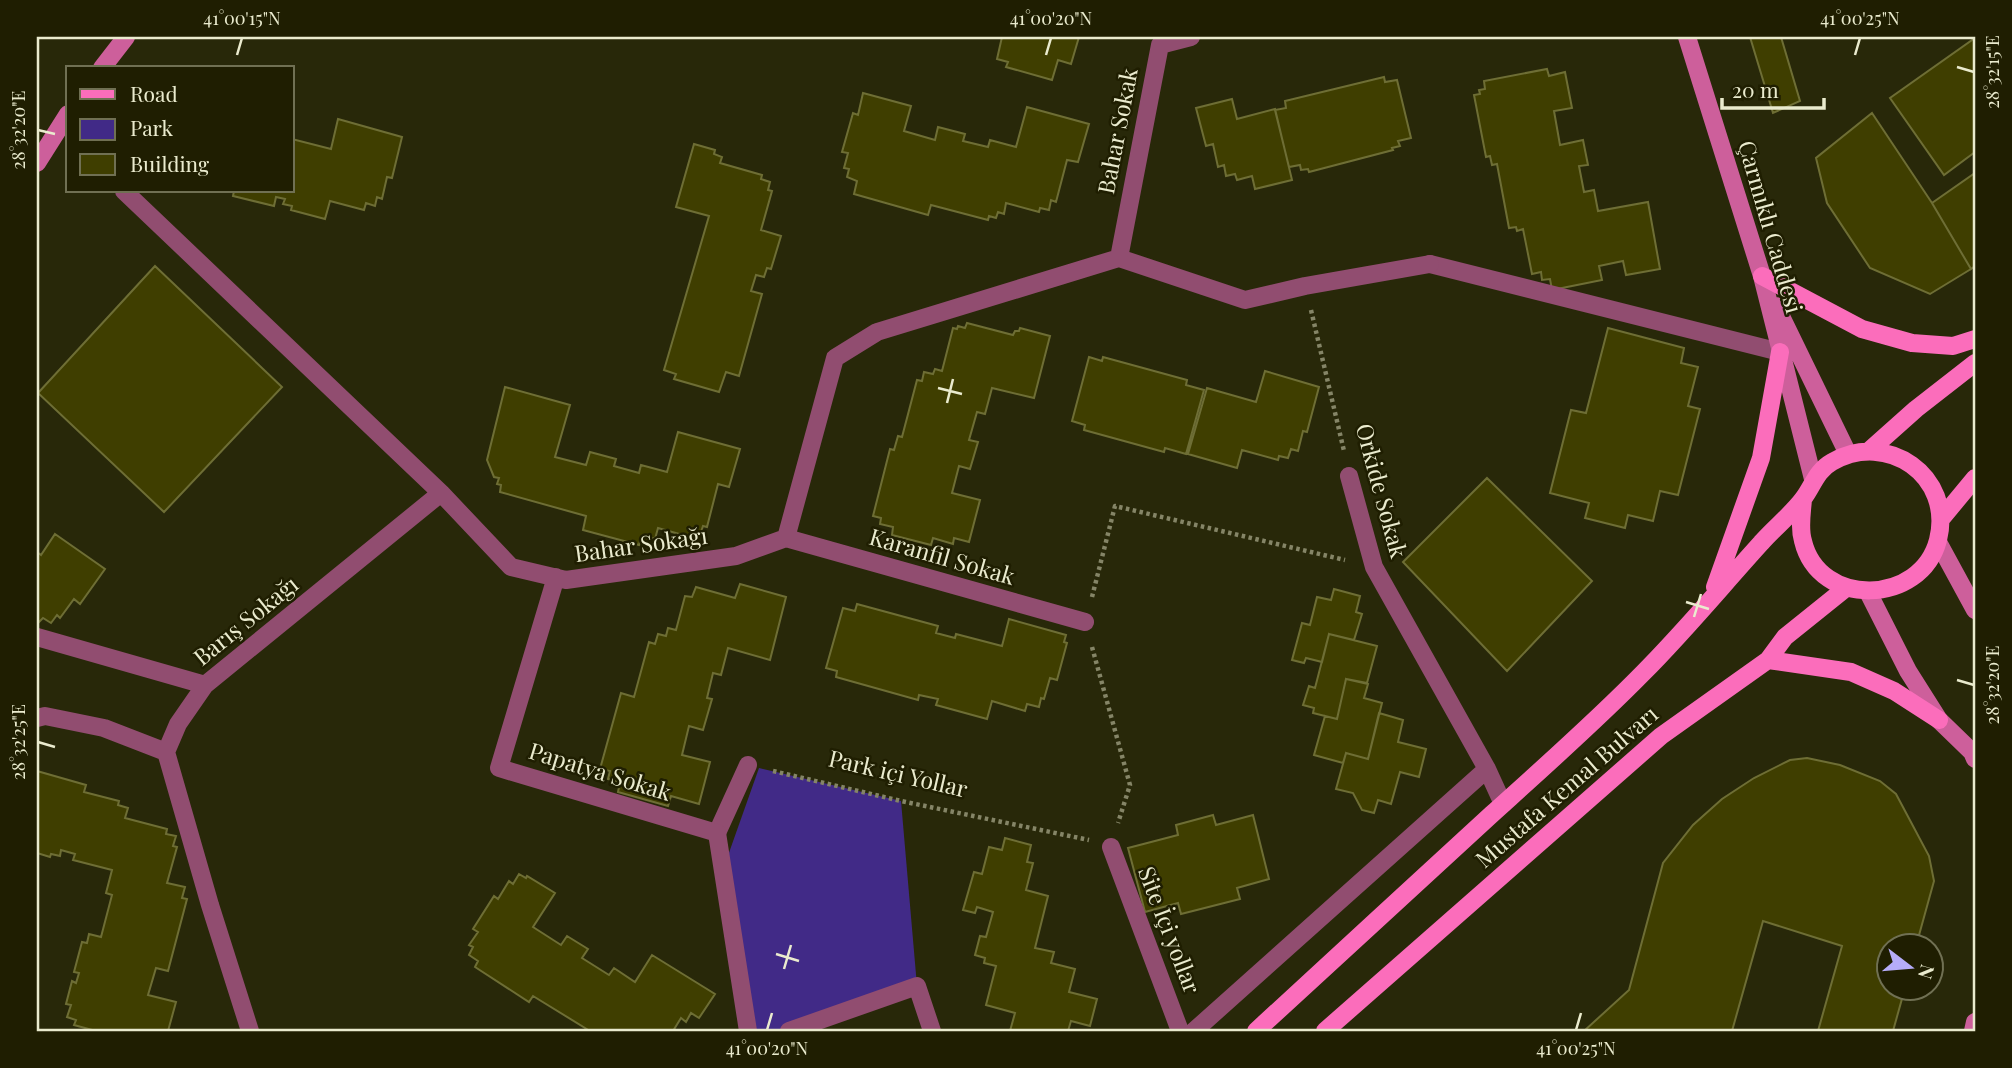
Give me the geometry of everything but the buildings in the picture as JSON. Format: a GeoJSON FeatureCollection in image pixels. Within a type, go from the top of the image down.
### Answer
{"type":"FeatureCollection","features":[{"type":"Feature","properties":{"kind":"main road"},"geometry":{"type":"LineString","coordinates":[[104,66],[126,37]]}},
{"type":"Feature","properties":{"kind":"main road","name":"Çarmıklı Caddesi"},"geometry":{"type":"LineString","coordinates":[[1687,37],[1762,276],[1813,479]]}},
{"type":"Feature","properties":{"kind":"main road"},"geometry":{"type":"LineString","coordinates":[[37,163],[65,127]]}},
{"type":"Feature","properties":{"kind":"main road"},"geometry":{"type":"LineString","coordinates":[[1762,276],[1861,329],[1912,343],[1953,346],[1975,339]]}},
{"type":"Feature","properties":{"kind":"main road"},"geometry":{"type":"LineString","coordinates":[[1762,276],[1848,454]]}},
{"type":"Feature","properties":{"kind":"main road"},"geometry":{"type":"LineString","coordinates":[[1712,596],[1761,458],[1780,352]]}},
{"type":"Feature","properties":{"kind":"main road"},"geometry":{"type":"LineString","coordinates":[[1870,450],[1916,409],[1975,363]]}},
{"type":"Feature","properties":{"kind":"main road"},"geometry":{"type":"LineString","coordinates":[[1256,1031],[1645,671],[1803,499],[1813,479],[1829,464],[1848,454],[1870,450],[1892,454],[1911,463],[1926,478],[1937,498],[1941,519],[1938,542],[1927,562],[1912,579],[1891,589],[1868,592],[1846,588],[1827,577],[1812,562],[1803,542],[1803,499]]}},
{"type":"Feature","properties":{"kind":"main road"},"geometry":{"type":"LineString","coordinates":[[1941,519],[1975,478]]}},
{"type":"Feature","properties":{"kind":"main road"},"geometry":{"type":"LineString","coordinates":[[1938,542],[1975,610]]}},
{"type":"Feature","properties":{"kind":"main road","name":"Mustafa Kemal Bulvarı"},"geometry":{"type":"LineString","coordinates":[[1325,1031],[1661,736],[1768,660],[1785,637],[1846,588]]}},
{"type":"Feature","properties":{"kind":"main road"},"geometry":{"type":"LineString","coordinates":[[1868,592],[1908,671],[1939,720],[1975,759]]}},
{"type":"Feature","properties":{"kind":"main road"},"geometry":{"type":"LineString","coordinates":[[1768,660],[1851,671],[1894,691],[1939,720]]}},
{"type":"Feature","properties":{"kind":"main road"},"geometry":{"type":"LineString","coordinates":[[1973,1031],[1975,1022]]}},
{"type":"Feature","properties":{"kind":"street","name":"Bahar Sokak"},"geometry":{"type":"LineString","coordinates":[[1119,258],[1159,41],[1191,37]]}},
{"type":"Feature","properties":{"kind":"street","name":"Bahar Sokağı"},"geometry":{"type":"LineString","coordinates":[[125,192],[441,494],[511,567],[566,580],[736,556],[786,538]]}},
{"type":"Feature","properties":{"kind":"street"},"geometry":{"type":"LineString","coordinates":[[786,538],[835,358],[877,332],[1119,258],[1245,300],[1305,286],[1430,264],[1780,352]]}},
{"type":"Feature","properties":{"kind":"street","name":"Orkide Sokak"},"geometry":{"type":"LineString","coordinates":[[1349,476],[1374,567],[1487,769],[1503,804]]}},
{"type":"Feature","properties":{"kind":"street","name":"Barış Sokağı"},"geometry":{"type":"LineString","coordinates":[[166,752],[178,724],[205,685],[441,494]]}},
{"type":"Feature","properties":{"kind":"street","name":"Karanfil Sokak"},"geometry":{"type":"LineString","coordinates":[[786,538],[1086,622]]}},
{"type":"Feature","properties":{"kind":"street","name":"Papatya Sokak"},"geometry":{"type":"LineString","coordinates":[[556,577],[499,768],[717,833]]}},
{"type":"Feature","properties":{"kind":"street"},"geometry":{"type":"LineString","coordinates":[[37,637],[205,685]]}},
{"type":"Feature","properties":{"kind":"street"},"geometry":{"type":"LineString","coordinates":[[37,718],[44,716],[104,728],[166,752],[250,1031]]}},
{"type":"Feature","properties":{"kind":"street"},"geometry":{"type":"LineString","coordinates":[[748,765],[717,833],[748,1031]]}},
{"type":"Feature","properties":{"kind":"street"},"geometry":{"type":"LineString","coordinates":[[1194,1031],[1487,769]]}},
{"type":"Feature","properties":{"kind":"street","name":"Site İçi yollar"},"geometry":{"type":"LineString","coordinates":[[1111,847],[1180,1031]]}},
{"type":"Feature","properties":{"kind":"street"},"geometry":{"type":"LineString","coordinates":[[789,1031],[917,986],[932,1031]]}},
{"type":"Feature","properties":{"kind":"path","name":"Orkide Sokak"},"geometry":{"type":"LineString","coordinates":[[1305,286],[1349,476]]}},
{"type":"Feature","properties":{"kind":"path"},"geometry":{"type":"LineString","coordinates":[[1111,847],[1130,785],[1086,622],[1115,506],[1374,567]]}},
{"type":"Feature","properties":{"kind":"path","name":"Park içi Yollar"},"geometry":{"type":"LineString","coordinates":[[748,765],[1111,847]]}},
{"type":"Feature","properties":{"kind":"green space"},"geometry":{"type":"Polygon","coordinates":[[[759,768],[901,801],[917,986],[787,1031],[748,1031],[725,864],[759,768]]]}}]}
